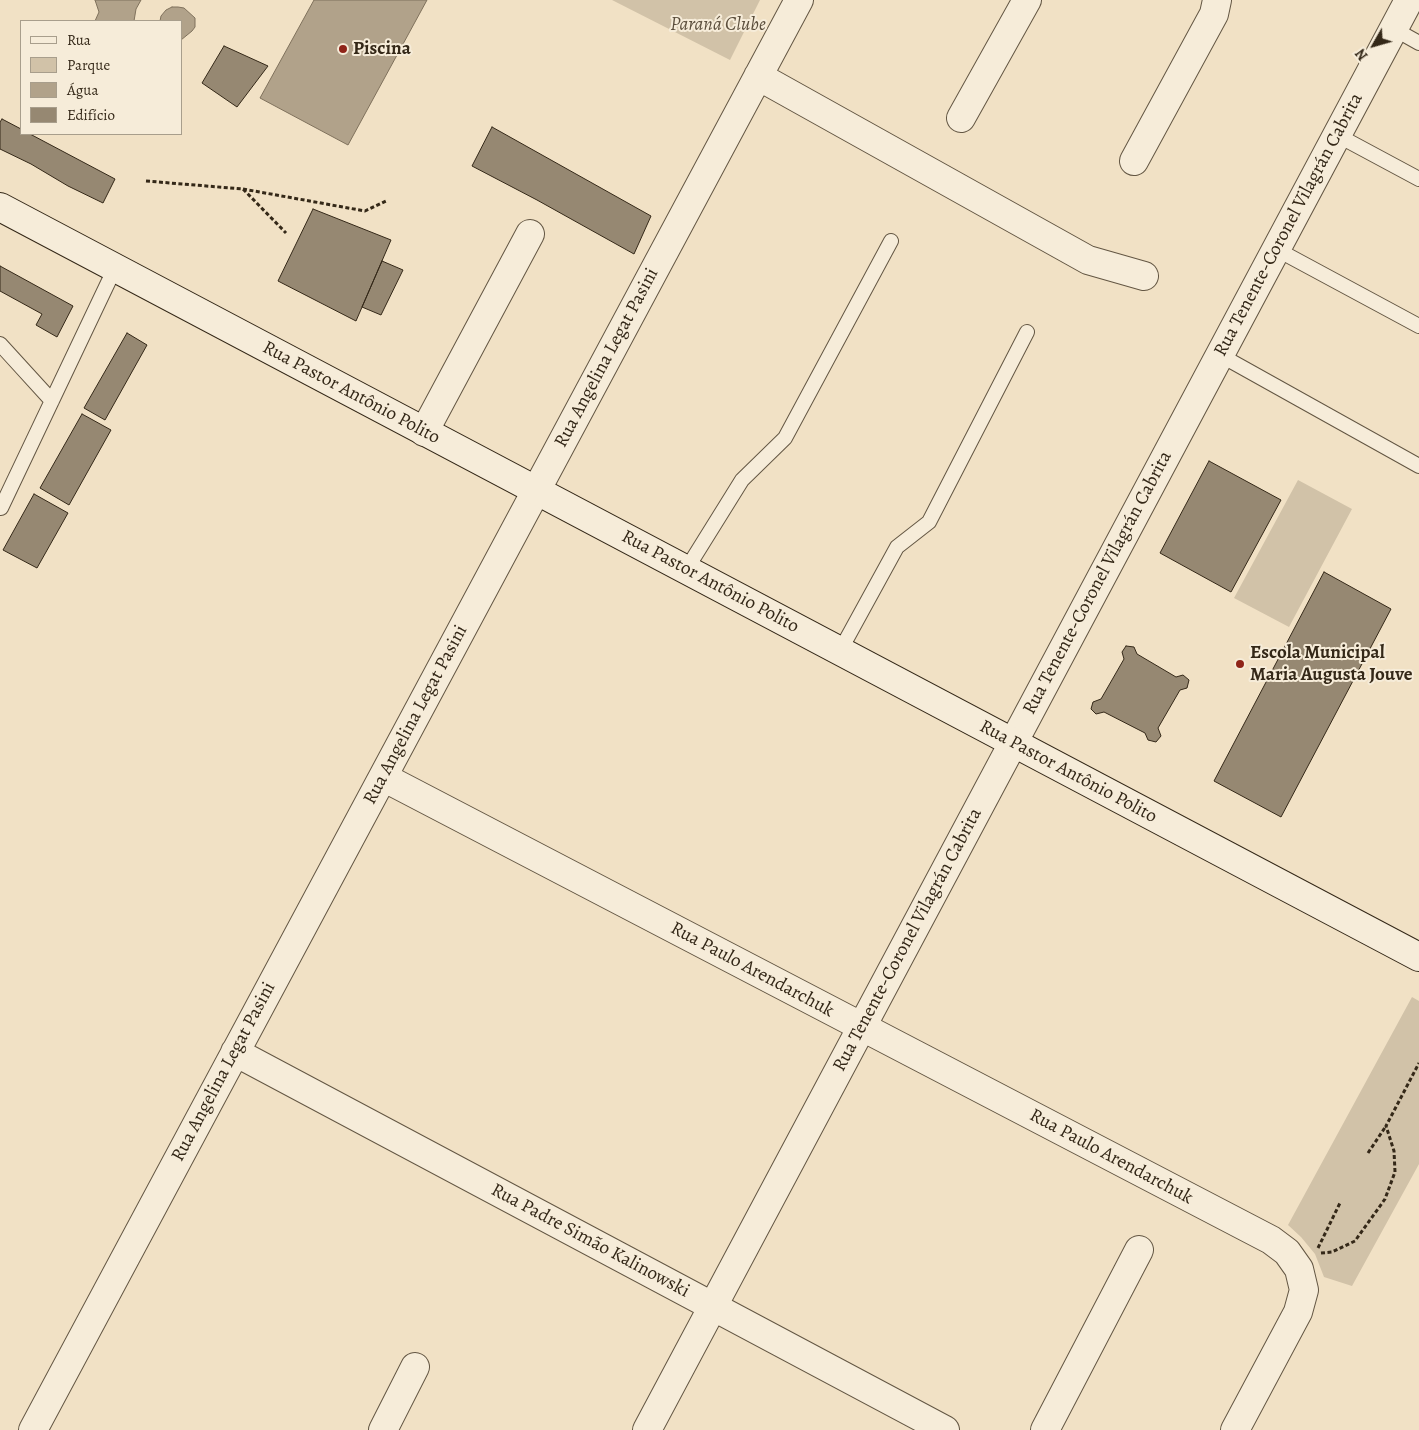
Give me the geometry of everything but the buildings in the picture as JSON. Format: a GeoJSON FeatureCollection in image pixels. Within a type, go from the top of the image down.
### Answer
{"type":"FeatureCollection","features":[{"type":"Feature","properties":{"kind":"street","name":"Rua Angelina Legat Pasini"},"geometry":{"type":"LineString","coordinates":[[33,1430],[799,0]]}},
{"type":"Feature","properties":{"kind":"street"},"geometry":{"type":"LineString","coordinates":[[961,118],[1027,0]]}},
{"type":"Feature","properties":{"kind":"street"},"geometry":{"type":"LineString","coordinates":[[1134,161],[1214,14],[1217,0]]}},
{"type":"Feature","properties":{"kind":"street","name":"Rua Tenente-Coronel Vilagrán Cabrita"},"geometry":{"type":"LineString","coordinates":[[647,1430],[1409,0]]}},
{"type":"Feature","properties":{"kind":"street"},"geometry":{"type":"LineString","coordinates":[[758,76],[1088,260],[1144,276]]}},
{"type":"Feature","properties":{"kind":"street","name":"Rua Pastor Antônio Polito"},"geometry":{"type":"LineString","coordinates":[[0,207],[1419,957]]}},
{"type":"Feature","properties":{"kind":"street"},"geometry":{"type":"LineString","coordinates":[[424,432],[530,234]]}},
{"type":"Feature","properties":{"kind":"street","name":"Rua Paulo Arendarchuk"},"geometry":{"type":"LineString","coordinates":[[383,777],[1271,1240],[1287,1252],[1299,1269],[1304,1290],[1298,1312],[1235,1430]]}},
{"type":"Feature","properties":{"kind":"street","name":"Rua Padre Simão Kalinowski"},"geometry":{"type":"LineString","coordinates":[[235,1052],[945,1430]]}},
{"type":"Feature","properties":{"kind":"street"},"geometry":{"type":"LineString","coordinates":[[1045,1430],[1140,1250]]}},
{"type":"Feature","properties":{"kind":"street"},"geometry":{"type":"LineString","coordinates":[[383,1430],[415,1368]]}},
{"type":"Feature","properties":{"kind":"lane"},"geometry":{"type":"LineString","coordinates":[[1394,29],[1419,43]]}},
{"type":"Feature","properties":{"kind":"lane"},"geometry":{"type":"LineString","coordinates":[[1337,135],[1419,179]]}},
{"type":"Feature","properties":{"kind":"lane"},"geometry":{"type":"LineString","coordinates":[[686,570],[742,480],[785,438],[891,240]]}},
{"type":"Feature","properties":{"kind":"lane"},"geometry":{"type":"LineString","coordinates":[[1276,249],[1419,326]]}},
{"type":"Feature","properties":{"kind":"lane"},"geometry":{"type":"LineString","coordinates":[[1,508],[115,268]]}},
{"type":"Feature","properties":{"kind":"lane"},"geometry":{"type":"LineString","coordinates":[[840,651],[897,547],[929,522],[1027,332]]}},
{"type":"Feature","properties":{"kind":"lane"},"geometry":{"type":"LineString","coordinates":[[0,344],[52,401]]}},
{"type":"Feature","properties":{"kind":"lane"},"geometry":{"type":"LineString","coordinates":[[1220,355],[1419,466]]}},
{"type":"Feature","properties":{"kind":"path"},"geometry":{"type":"LineString","coordinates":[[146,181],[243,189],[364,211],[388,200]]}},
{"type":"Feature","properties":{"kind":"path"},"geometry":{"type":"LineString","coordinates":[[243,189],[286,233]]}},
{"type":"Feature","properties":{"kind":"path"},"geometry":{"type":"LineString","coordinates":[[1368,1154],[1386,1126],[1419,1063]]}},
{"type":"Feature","properties":{"kind":"path"},"geometry":{"type":"LineString","coordinates":[[1340,1203],[1315,1254],[1332,1252],[1355,1241],[1385,1199],[1395,1172],[1394,1151],[1386,1126]]}},
{"type":"Feature","properties":{"kind":"green space","name":"Paraná Clube"},"geometry":{"type":"Polygon","coordinates":[[[612,0],[760,0],[730,60],[612,0]]]}},
{"type":"Feature","properties":{"kind":"green space"},"geometry":{"type":"Polygon","coordinates":[[[1298,480],[1352,509],[1289,627],[1234,598],[1298,480]]]}},
{"type":"Feature","properties":{"kind":"green space"},"geometry":{"type":"Polygon","coordinates":[[[1412,997],[1419,1001],[1419,1164],[1352,1286],[1324,1277],[1315,1254],[1288,1225],[1412,997]]]}},
{"type":"Feature","properties":{"kind":"water"},"geometry":{"type":"Polygon","coordinates":[[[95,0],[141,0],[136,9],[134,20],[95,20],[99,12],[95,0]]]}},
{"type":"Feature","properties":{"kind":"water","name":"Piscina"},"geometry":{"type":"Polygon","coordinates":[[[314,0],[427,0],[348,145],[260,98],[314,0]]]}},
{"type":"Feature","properties":{"kind":"water"},"geometry":{"type":"Polygon","coordinates":[[[172,7],[184,8],[195,18],[195,27],[182,39],[182,20],[160,20],[166,10],[172,7]]]}},
{"type":"Feature","properties":{"kind":"place","name":"Piscina"},"geometry":{"type":"Point","coordinates":[343,49]}},
{"type":"Feature","properties":{"kind":"place","name":"Escola Municipal Maria Augusta Jouve"},"geometry":{"type":"Point","coordinates":[1240,664]}}]}
